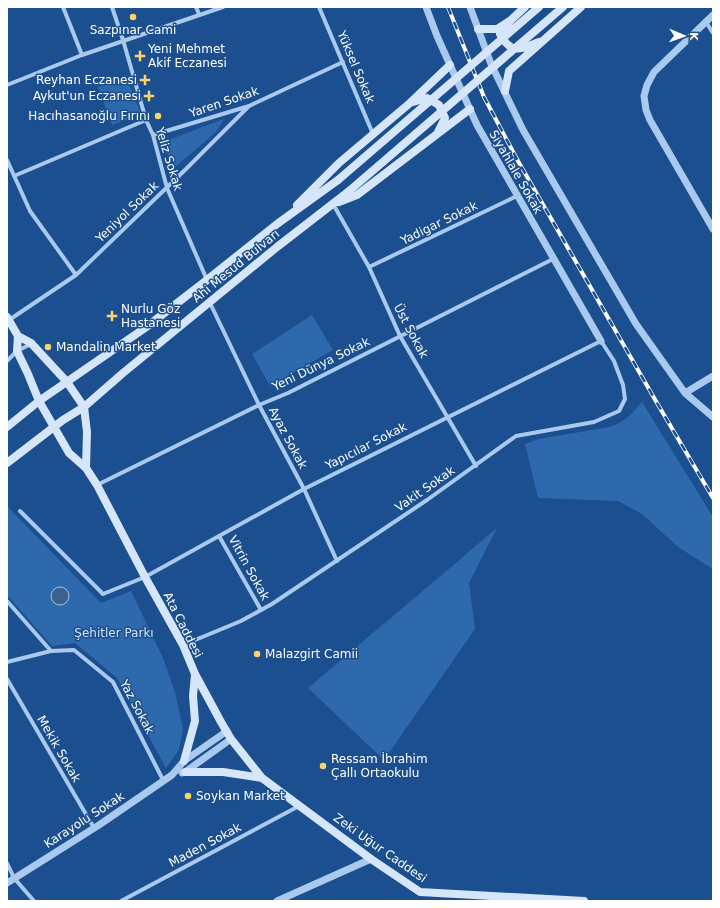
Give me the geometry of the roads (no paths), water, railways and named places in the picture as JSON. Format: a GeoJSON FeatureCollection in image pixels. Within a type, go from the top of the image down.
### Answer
{"type":"FeatureCollection","features":[{"type":"Feature","properties":{"kind":"main road"},"geometry":{"type":"LineString","coordinates":[[478,29],[497,29],[525,7]]}},
{"type":"Feature","properties":{"kind":"main road","name":"Ahi Mesud Bulvarı"},"geometry":{"type":"LineString","coordinates":[[7,427],[39,401],[145,328],[277,224],[338,180],[539,7]]}},
{"type":"Feature","properties":{"kind":"main road","name":"Ahi Mesud Bulvarı"},"geometry":{"type":"LineString","coordinates":[[7,463],[54,427],[84,407],[123,373],[348,192],[563,7]]}},
{"type":"Feature","properties":{"kind":"main road"},"geometry":{"type":"LineString","coordinates":[[505,91],[509,72],[581,7]]}},
{"type":"Feature","properties":{"kind":"main road"},"geometry":{"type":"LineString","coordinates":[[510,20],[500,34],[504,43],[508,47],[520,49],[544,40]]}},
{"type":"Feature","properties":{"kind":"main road"},"geometry":{"type":"LineString","coordinates":[[277,224],[339,163],[410,103],[450,65]]}},
{"type":"Feature","properties":{"kind":"main road"},"geometry":{"type":"LineString","coordinates":[[410,103],[427,98],[438,106],[445,118],[437,135]]}},
{"type":"Feature","properties":{"kind":"main road"},"geometry":{"type":"LineString","coordinates":[[333,204],[357,195],[470,109]]}},
{"type":"Feature","properties":{"kind":"main road"},"geometry":{"type":"LineString","coordinates":[[8,318],[18,336],[31,343],[67,382],[84,407],[88,432],[86,468]]}},
{"type":"Feature","properties":{"kind":"main road"},"geometry":{"type":"LineString","coordinates":[[17,351],[18,336]]}},
{"type":"Feature","properties":{"kind":"main road","name":"Ata Caddesi"},"geometry":{"type":"LineString","coordinates":[[17,351],[39,401],[69,453],[86,468],[97,485],[145,577],[183,645],[195,674],[229,735],[262,778],[270,784]]}},
{"type":"Feature","properties":{"kind":"main road"},"geometry":{"type":"LineString","coordinates":[[184,761],[191,741],[195,720],[193,696],[195,674]]}},
{"type":"Feature","properties":{"kind":"main road"},"geometry":{"type":"LineString","coordinates":[[185,772],[223,772],[262,778]]}},
{"type":"Feature","properties":{"kind":"main road","name":"Zeki Uğur Caddesi"},"geometry":{"type":"LineString","coordinates":[[270,784],[371,859],[420,892],[451,898],[584,901]]}},
{"type":"Feature","properties":{"kind":"street"},"geometry":{"type":"LineString","coordinates":[[64,7],[82,55]]}},
{"type":"Feature","properties":{"kind":"street","name":"Yeliz Sokak"},"geometry":{"type":"LineString","coordinates":[[112,7],[146,120],[153,135],[166,188],[207,280]]}},
{"type":"Feature","properties":{"kind":"street"},"geometry":{"type":"LineString","coordinates":[[196,7],[199,14]]}},
{"type":"Feature","properties":{"kind":"street"},"geometry":{"type":"LineString","coordinates":[[7,85],[123,40],[223,7]]}},
{"type":"Feature","properties":{"kind":"street","name":"Yüksel Sokak"},"geometry":{"type":"LineString","coordinates":[[319,7],[373,135]]}},
{"type":"Feature","properties":{"kind":"street","name":"Siyahlale Sokak"},"geometry":{"type":"LineString","coordinates":[[426,7],[437,36],[477,125],[601,341]]}},
{"type":"Feature","properties":{"kind":"street"},"geometry":{"type":"LineString","coordinates":[[470,7],[491,64],[523,130],[636,324],[685,393],[713,416]]}},
{"type":"Feature","properties":{"kind":"street"},"geometry":{"type":"LineString","coordinates":[[713,15],[654,72],[647,85],[644,96],[646,110],[650,120],[713,229]]}},
{"type":"Feature","properties":{"kind":"street"},"geometry":{"type":"LineString","coordinates":[[706,21],[713,33]]}},
{"type":"Feature","properties":{"kind":"street","name":"Yaren Sokak"},"geometry":{"type":"LineString","coordinates":[[153,135],[249,106],[343,62]]}},
{"type":"Feature","properties":{"kind":"street","name":"Yeniyol Sokak"},"geometry":{"type":"LineString","coordinates":[[8,318],[76,275],[249,106]]}},
{"type":"Feature","properties":{"kind":"street"},"geometry":{"type":"LineString","coordinates":[[14,176],[146,120]]}},
{"type":"Feature","properties":{"kind":"street"},"geometry":{"type":"LineString","coordinates":[[7,160],[30,211],[76,275]]}},
{"type":"Feature","properties":{"kind":"street","name":"Yadigar Sokak"},"geometry":{"type":"LineString","coordinates":[[369,268],[517,196]]}},
{"type":"Feature","properties":{"kind":"street","name":"Üst Sokak"},"geometry":{"type":"LineString","coordinates":[[333,204],[369,268],[400,336],[476,466]]}},
{"type":"Feature","properties":{"kind":"street","name":"Yeni Dünya Sokak"},"geometry":{"type":"LineString","coordinates":[[97,485],[259,405],[288,393],[554,259]]}},
{"type":"Feature","properties":{"kind":"street","name":"Ayaz Sokak"},"geometry":{"type":"LineString","coordinates":[[210,304],[259,405],[304,489],[337,561]]}},
{"type":"Feature","properties":{"kind":"street","name":"Yapıcılar Sokak"},"geometry":{"type":"LineString","coordinates":[[20,511],[103,594],[145,577],[304,489],[601,341]]}},
{"type":"Feature","properties":{"kind":"street","name":"Vakit Sokak"},"geometry":{"type":"LineString","coordinates":[[183,645],[241,621],[261,610],[428,500],[516,436],[594,422],[619,411],[625,399],[623,385],[614,361],[601,341]]}},
{"type":"Feature","properties":{"kind":"street"},"geometry":{"type":"LineString","coordinates":[[7,361],[17,351],[31,343]]}},
{"type":"Feature","properties":{"kind":"street"},"geometry":{"type":"LineString","coordinates":[[685,393],[713,376]]}},
{"type":"Feature","properties":{"kind":"street","name":"Vitrin Sokak"},"geometry":{"type":"LineString","coordinates":[[219,536],[261,610]]}},
{"type":"Feature","properties":{"kind":"street"},"geometry":{"type":"LineString","coordinates":[[7,601],[51,651]]}},
{"type":"Feature","properties":{"kind":"street","name":"Yaz Sokak"},"geometry":{"type":"LineString","coordinates":[[7,662],[51,651],[74,650],[113,682],[163,780]]}},
{"type":"Feature","properties":{"kind":"street","name":"Mekik Sokak"},"geometry":{"type":"LineString","coordinates":[[7,679],[94,828]]}},
{"type":"Feature","properties":{"kind":"street","name":"Karayolu Sokak"},"geometry":{"type":"LineString","coordinates":[[172,775],[184,761],[229,735]]}},
{"type":"Feature","properties":{"kind":"street","name":"Karayolu Sokak"},"geometry":{"type":"LineString","coordinates":[[7,883],[94,828],[163,780],[172,775],[185,772],[229,735]]}},
{"type":"Feature","properties":{"kind":"street","name":"Maden Sokak"},"geometry":{"type":"LineString","coordinates":[[121,901],[299,806]]}},
{"type":"Feature","properties":{"kind":"street"},"geometry":{"type":"LineString","coordinates":[[277,901],[371,859]]}},
{"type":"Feature","properties":{"kind":"street"},"geometry":{"type":"LineString","coordinates":[[7,863],[14,878],[34,901]]}},
{"type":"Feature","properties":{"kind":"railway"},"geometry":{"type":"LineString","coordinates":[[448,7],[484,97],[518,161],[713,498]]}},
{"type":"Feature","properties":{"kind":"place","name":"Sazpınar Cami"},"geometry":{"type":"Point","coordinates":[133,17]}},
{"type":"Feature","properties":{"kind":"place","name":"Yeni Mehmet Akif Eczanesi"},"geometry":{"type":"Point","coordinates":[140,56]}},
{"type":"Feature","properties":{"kind":"place","name":"Reyhan Eczanesi"},"geometry":{"type":"Point","coordinates":[145,80]}},
{"type":"Feature","properties":{"kind":"place","name":"Aykut'un Eczanesi"},"geometry":{"type":"Point","coordinates":[149,96]}},
{"type":"Feature","properties":{"kind":"place","name":"Hacıhasanoğlu Fırını"},"geometry":{"type":"Point","coordinates":[158,116]}},
{"type":"Feature","properties":{"kind":"place","name":"Nurlu Göz Hastanesi"},"geometry":{"type":"Point","coordinates":[112,316]}},
{"type":"Feature","properties":{"kind":"place","name":"Mandalin Market"},"geometry":{"type":"Point","coordinates":[48,347]}},
{"type":"Feature","properties":{"kind":"place","name":"Malazgirt Camii"},"geometry":{"type":"Point","coordinates":[257,654]}},
{"type":"Feature","properties":{"kind":"place","name":"Ressam İbrahim Çallı Ortaokulu"},"geometry":{"type":"Point","coordinates":[323,766]}},
{"type":"Feature","properties":{"kind":"place","name":"Soykan Market"},"geometry":{"type":"Point","coordinates":[188,796]}},
{"type":"Feature","properties":{"kind":"park label","name":"Şehitler Parkı"},"geometry":{"type":"Point","coordinates":[114,633]}}]}
